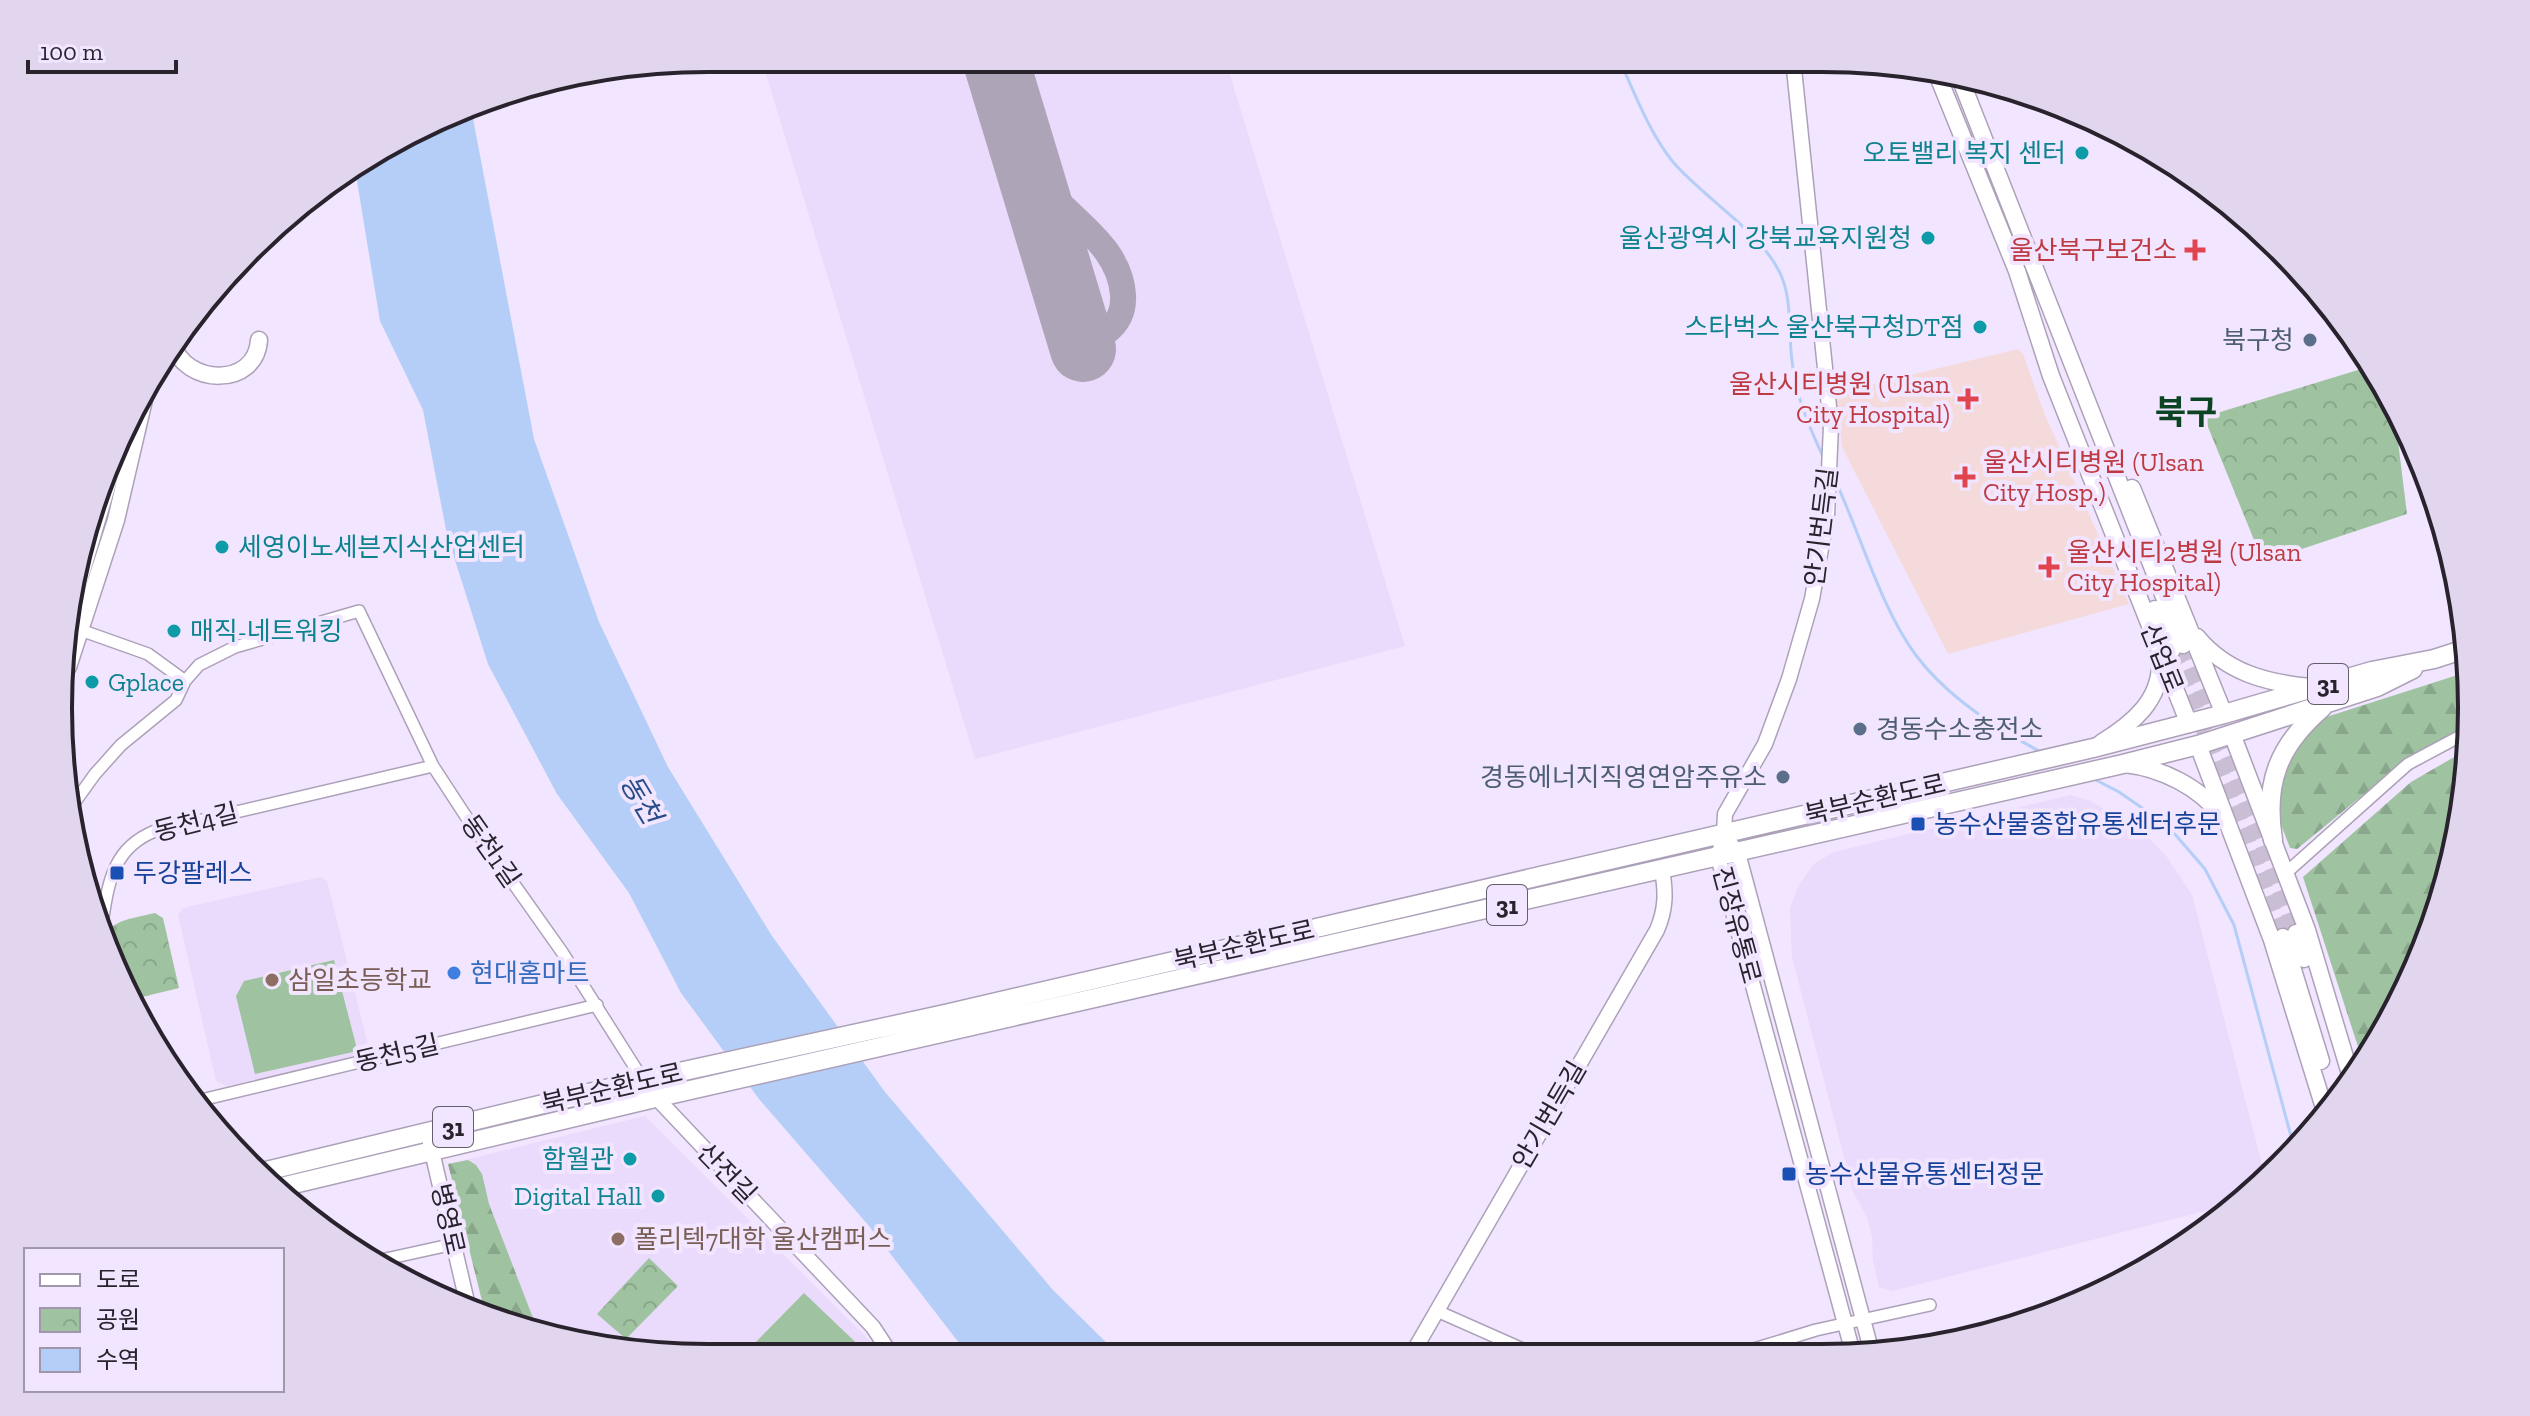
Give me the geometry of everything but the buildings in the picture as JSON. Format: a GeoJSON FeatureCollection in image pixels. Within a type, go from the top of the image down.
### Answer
{"type":"FeatureCollection","features":[{"type":"Feature","properties":{"kind":"main road","name":"산업로"},"geometry":{"type":"LineString","coordinates":[[1941,83],[2017,271],[2051,376],[2171,647]]}},
{"type":"Feature","properties":{"kind":"main road","name":"산업로"},"geometry":{"type":"LineString","coordinates":[[1964,88],[2034,263],[2171,647],[2189,724],[2276,952],[2322,1101]]}},
{"type":"Feature","properties":{"kind":"main road","name":"산업로"},"geometry":{"type":"LineString","coordinates":[[2034,263],[2110,433],[2232,734],[2314,953],[2348,1066]]}},
{"type":"Feature","properties":{"kind":"main road"},"geometry":{"type":"LineString","coordinates":[[179,356],[183,364],[203,375],[216,375],[244,369],[254,362],[259,340]]}},
{"type":"Feature","properties":{"kind":"main road"},"geometry":{"type":"LineString","coordinates":[[77,625],[116,520],[137,428]]}},
{"type":"Feature","properties":{"kind":"main road"},"geometry":{"type":"LineString","coordinates":[[2187,624],[2213,653],[2246,675],[2264,681],[2317,687]]}},
{"type":"Feature","properties":{"kind":"main road"},"geometry":{"type":"LineString","coordinates":[[2088,750],[2133,721],[2150,700],[2171,647]]}},
{"type":"Feature","properties":{"kind":"main road","name":"31"},"geometry":{"type":"LineString","coordinates":[[2224,714],[2372,671],[2456,652]]}},
{"type":"Feature","properties":{"kind":"main road","name":"31"},"geometry":{"type":"LineString","coordinates":[[2232,734],[2377,687],[2434,659]]}},
{"type":"Feature","properties":{"kind":"main road"},"geometry":{"type":"LineString","coordinates":[[2273,840],[2269,803],[2273,776],[2294,738],[2314,715],[2333,702]]}},
{"type":"Feature","properties":{"kind":"main road","name":"북부순환도로"},"geometry":{"type":"LineString","coordinates":[[271,1170],[643,1080],[945,1014],[2088,750],[2224,714]]}},
{"type":"Feature","properties":{"kind":"main road","name":"북부순환도로"},"geometry":{"type":"LineString","coordinates":[[288,1185],[655,1098],[2058,779],[2232,734]]}},
{"type":"Feature","properties":{"kind":"main road"},"geometry":{"type":"LineString","coordinates":[[2118,765],[2167,775],[2196,792],[2219,812],[2234,836]]}},
{"type":"Feature","properties":{"kind":"main road"},"geometry":{"type":"LineString","coordinates":[[2329,1092],[2290,935],[2340,1076]]}},
{"type":"Feature","properties":{"kind":"street","name":"안기번득길"},"geometry":{"type":"LineString","coordinates":[[1724,834],[1725,814],[1765,744],[1789,679],[1812,599],[1827,515],[1831,426],[1794,72]]}},
{"type":"Feature","properties":{"kind":"street","name":"동천1길"},"geometry":{"type":"LineString","coordinates":[[185,681],[199,665],[235,647],[359,611],[433,766],[597,1005],[643,1080]]}},
{"type":"Feature","properties":{"kind":"street"},"geometry":{"type":"LineString","coordinates":[[77,628],[148,654],[185,681],[176,700],[121,745],[78,797]]}},
{"type":"Feature","properties":{"kind":"street"},"geometry":{"type":"LineString","coordinates":[[2286,873],[2408,764],[2457,738]]}},
{"type":"Feature","properties":{"kind":"street","name":"동천4길"},"geometry":{"type":"LineString","coordinates":[[105,909],[119,857],[139,837],[433,766]]}},
{"type":"Feature","properties":{"kind":"street","name":"진장유통로"},"geometry":{"type":"LineString","coordinates":[[1724,834],[1738,853],[1869,1342]]}},
{"type":"Feature","properties":{"kind":"street","name":"진장유통로"},"geometry":{"type":"LineString","coordinates":[[1724,834],[1718,857],[1850,1343]]}},
{"type":"Feature","properties":{"kind":"street","name":"안기번득길"},"geometry":{"type":"LineString","coordinates":[[1418,1344],[1657,930],[1665,900],[1662,870]]}},
{"type":"Feature","properties":{"kind":"street","name":"동천5길"},"geometry":{"type":"LineString","coordinates":[[206,1099],[597,1005]]}},
{"type":"Feature","properties":{"kind":"street","name":"산전길"},"geometry":{"type":"LineString","coordinates":[[643,1080],[655,1098],[873,1327],[884,1344]]}},
{"type":"Feature","properties":{"kind":"street","name":"병영로"},"geometry":{"type":"LineString","coordinates":[[428,1132],[466,1296]]}},
{"type":"Feature","properties":{"kind":"street"},"geometry":{"type":"LineString","coordinates":[[389,1258],[454,1244]]}},
{"type":"Feature","properties":{"kind":"street"},"geometry":{"type":"LineString","coordinates":[[1773,1344],[1930,1305]]}},
{"type":"Feature","properties":{"kind":"street"},"geometry":{"type":"LineString","coordinates":[[1437,1311],[1511,1344]]}},
{"type":"Feature","properties":{"kind":"shaded area"},"geometry":{"type":"Polygon","coordinates":[[[765,72],[1229,72],[1405,646],[975,759],[765,72]]]}},
{"type":"Feature","properties":{"kind":"shaded area","name":"울산시티병원 (Ulsan City Hosp.)"},"geometry":{"type":"Polygon","coordinates":[[[2018,349],[2023,354],[2045,415],[2129,604],[1948,654],[1842,447],[1836,393],[2018,349]]]}},
{"type":"Feature","properties":{"kind":"shaded area"},"geometry":{"type":"Polygon","coordinates":[[[2070,795],[2091,801],[2147,836],[2167,857],[2192,895],[2263,1167],[2214,1208],[1892,1291],[1879,1287],[1867,1217],[1853,1192],[1792,957],[1790,908],[1799,885],[1814,864],[1834,852],[2070,795]]]}},
{"type":"Feature","properties":{"kind":"shaded area","name":"삼일초등학교"},"geometry":{"type":"Polygon","coordinates":[[[321,877],[327,881],[368,1045],[363,1054],[227,1086],[216,1081],[178,915],[183,908],[321,877]]]}},
{"type":"Feature","properties":{"kind":"shaded area","name":"폴리텍7대학 울산캠퍼스"},"geometry":{"type":"Polygon","coordinates":[[[645,1116],[873,1344],[708,1344],[625,1339],[543,1322],[484,1303],[448,1164],[645,1116]]]}},
{"type":"Feature","properties":{"kind":"green space"},"geometry":{"type":"Polygon","coordinates":[[[2360,369],[2398,439],[2407,514],[2263,562],[2204,417],[2360,369]]]}},
{"type":"Feature","properties":{"kind":"green space"},"geometry":{"type":"Polygon","coordinates":[[[2457,675],[2457,733],[2396,768],[2297,849],[2290,848],[2280,822],[2276,788],[2295,746],[2320,719],[2457,675]]]}},
{"type":"Feature","properties":{"kind":"green space"},"geometry":{"type":"Polygon","coordinates":[[[2456,756],[2446,832],[2424,912],[2392,989],[2359,1049],[2303,877],[2411,782],[2456,756]]]}},
{"type":"Feature","properties":{"kind":"green space"},"geometry":{"type":"Polygon","coordinates":[[[155,913],[163,918],[179,988],[142,997],[112,928],[126,920],[155,913]]]}},
{"type":"Feature","properties":{"kind":"green space"},"geometry":{"type":"Polygon","coordinates":[[[334,960],[356,1045],[353,1052],[255,1074],[236,996],[244,981],[334,960]]]}},
{"type":"Feature","properties":{"kind":"green space"},"geometry":{"type":"Polygon","coordinates":[[[468,1160],[482,1174],[489,1204],[533,1319],[482,1302],[448,1164],[468,1160]]]}},
{"type":"Feature","properties":{"kind":"green space"},"geometry":{"type":"Polygon","coordinates":[[[649,1258],[678,1286],[626,1339],[597,1314],[649,1258]]]}},
{"type":"Feature","properties":{"kind":"green space"},"geometry":{"type":"Polygon","coordinates":[[[804,1293],[857,1344],[754,1344],[804,1293]]]}},
{"type":"Feature","properties":{"kind":"water","name":"동천"},"geometry":{"type":"Polygon","coordinates":[[[473,117],[534,439],[599,622],[668,767],[772,936],[885,1092],[1053,1290],[1108,1344],[960,1344],[869,1226],[759,1099],[681,993],[629,893],[557,794],[488,664],[447,535],[423,410],[380,321],[356,178],[390,157],[473,117]]]}},
{"type":"Feature","properties":{"kind":"waterway"},"geometry":{"type":"LineString","coordinates":[[1625,72],[1650,125],[1673,162],[1745,228],[1779,271],[1788,304],[1791,350],[1800,400],[1824,459]]}},
{"type":"Feature","properties":{"kind":"waterway"},"geometry":{"type":"LineString","coordinates":[[1835,480],[1881,593],[1915,654],[1941,684],[1972,710],[2041,752]]}},
{"type":"Feature","properties":{"kind":"waterway"},"geometry":{"type":"LineString","coordinates":[[2094,779],[2167,825],[2205,869],[2234,925],[2291,1137]]}},
{"type":"Feature","properties":{"kind":"taxiway"},"geometry":{"type":"LineString","coordinates":[[1020,141],[1041,183],[1105,249],[1120,278],[1123,295],[1120,316],[1111,328],[1096,338],[1082,340],[1067,334],[1054,319],[1042,213]]}},
{"type":"Feature","properties":{"kind":"runway"},"geometry":{"type":"LineString","coordinates":[[999,72],[1083,349]]}},
{"type":"Feature","properties":{"kind":"tunnel"},"geometry":{"type":"LineString","coordinates":[[2183,645],[2296,933]]}},
{"type":"Feature","properties":{"kind":"tunnel"},"geometry":{"type":"LineString","coordinates":[[2172,650],[2283,937]]}},
{"type":"Feature","properties":{"kind":"place","name":"오토밸리 복지 센터"},"geometry":{"type":"Point","coordinates":[2082,153]}},
{"type":"Feature","properties":{"kind":"place","name":"울산광역시 강북교육지원청"},"geometry":{"type":"Point","coordinates":[1928,238]}},
{"type":"Feature","properties":{"kind":"place","name":"울산북구보건소"},"geometry":{"type":"Point","coordinates":[2195,250]}},
{"type":"Feature","properties":{"kind":"place","name":"스타벅스 울산북구청DT점"},"geometry":{"type":"Point","coordinates":[1980,327]}},
{"type":"Feature","properties":{"kind":"place","name":"북구청"},"geometry":{"type":"Point","coordinates":[2310,340]}},
{"type":"Feature","properties":{"kind":"place","name":"울산시티병원 (Ulsan City Hospital)"},"geometry":{"type":"Point","coordinates":[1968,399]}},
{"type":"Feature","properties":{"kind":"place","name":"울산시티병원 (Ulsan City Hosp.)"},"geometry":{"type":"Point","coordinates":[1965,477]}},
{"type":"Feature","properties":{"kind":"place","name":"세영이노세븐지식산업센터"},"geometry":{"type":"Point","coordinates":[222,547]}},
{"type":"Feature","properties":{"kind":"place","name":"울산시티2병원 (Ulsan City Hospital)"},"geometry":{"type":"Point","coordinates":[2049,567]}},
{"type":"Feature","properties":{"kind":"place","name":"매직-네트워킹"},"geometry":{"type":"Point","coordinates":[174,631]}},
{"type":"Feature","properties":{"kind":"place","name":"Gplace"},"geometry":{"type":"Point","coordinates":[92,682]}},
{"type":"Feature","properties":{"kind":"place","name":"경동수소충전소"},"geometry":{"type":"Point","coordinates":[1860,729]}},
{"type":"Feature","properties":{"kind":"place","name":"경동에너지직영연암주유소"},"geometry":{"type":"Point","coordinates":[1783,777]}},
{"type":"Feature","properties":{"kind":"place","name":"농수산물종합유통센터후문"},"geometry":{"type":"Point","coordinates":[1918,824]}},
{"type":"Feature","properties":{"kind":"place","name":"두강팔레스"},"geometry":{"type":"Point","coordinates":[117,873]}},
{"type":"Feature","properties":{"kind":"place","name":"현대홈마트"},"geometry":{"type":"Point","coordinates":[454,973]}},
{"type":"Feature","properties":{"kind":"place","name":"삼일초등학교"},"geometry":{"type":"Point","coordinates":[272,980]}},
{"type":"Feature","properties":{"kind":"place","name":"함월관"},"geometry":{"type":"Point","coordinates":[630,1159]}},
{"type":"Feature","properties":{"kind":"place","name":"농수산물유통센터정문"},"geometry":{"type":"Point","coordinates":[1789,1174]}},
{"type":"Feature","properties":{"kind":"place","name":"Digital Hall"},"geometry":{"type":"Point","coordinates":[658,1196]}},
{"type":"Feature","properties":{"kind":"place","name":"폴리텍7대학 울산캠퍼스"},"geometry":{"type":"Point","coordinates":[618,1239]}},
{"type":"Feature","properties":{"kind":"district","name":"북구"},"geometry":{"type":"Point","coordinates":[2186,412]}}]}
